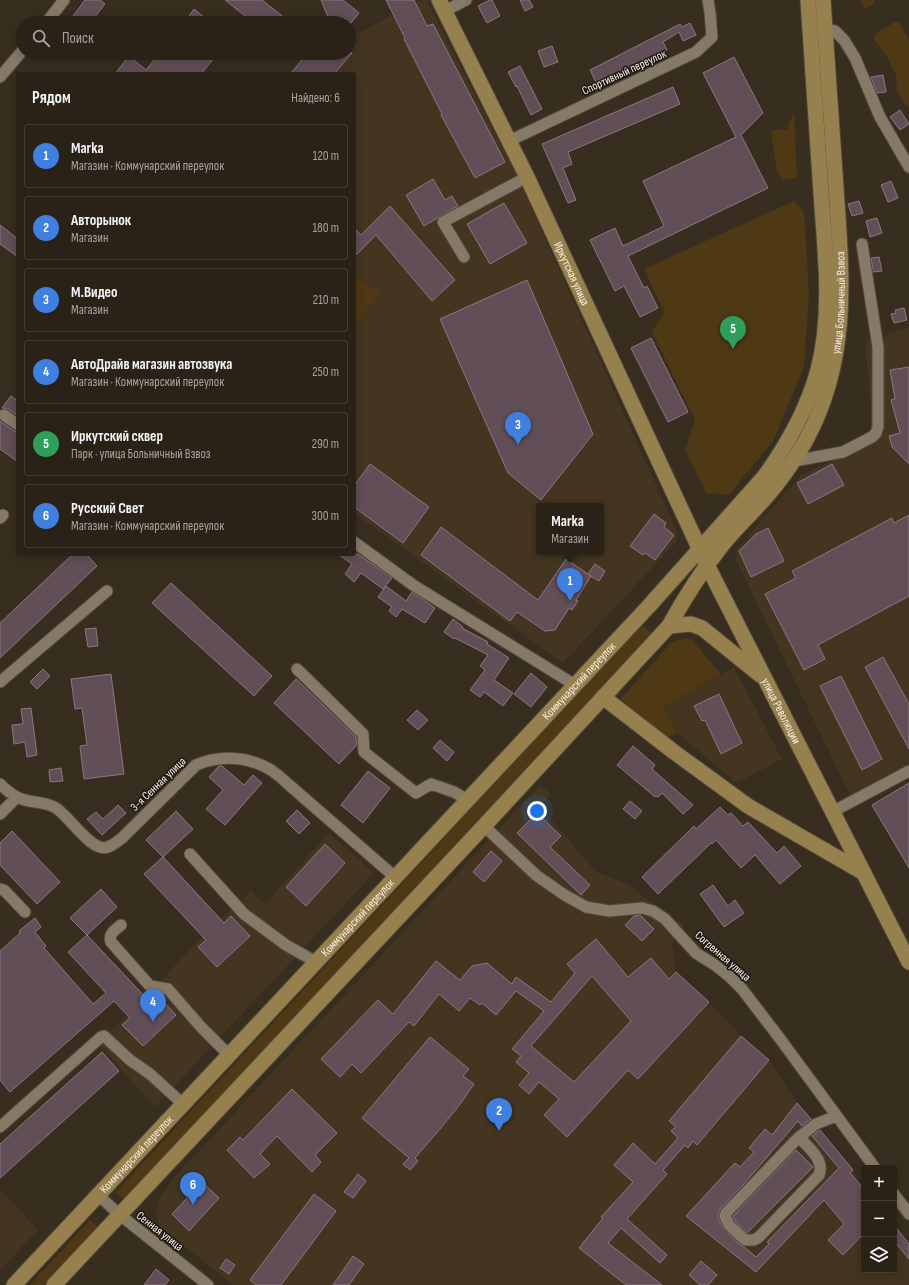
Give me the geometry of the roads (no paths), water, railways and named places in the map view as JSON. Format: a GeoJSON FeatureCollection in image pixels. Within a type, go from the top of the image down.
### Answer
{"type":"FeatureCollection","features":[{"type":"Feature","properties":{"kind":"main road","name":"улица Больничный Взвоз"},"geometry":{"type":"LineString","coordinates":[[700,548],[764,477],[779,456],[808,402],[818,370],[827,309],[826,262],[808,0]]}},
{"type":"Feature","properties":{"kind":"main road","name":"улица Больничный Взвоз"},"geometry":{"type":"LineString","coordinates":[[707,565],[724,543],[775,487],[794,460],[821,408],[833,367],[838,341],[841,310],[839,239],[823,0]]}},
{"type":"Feature","properties":{"kind":"main road","name":"Иркутская улица"},"geometry":{"type":"LineString","coordinates":[[442,6],[527,178],[700,548]]}},
{"type":"Feature","properties":{"kind":"main road","name":"улица Революции"},"geometry":{"type":"LineString","coordinates":[[700,548],[764,679],[909,962]]}},
{"type":"Feature","properties":{"kind":"main road","name":"Коммунарский переулок"},"geometry":{"type":"LineString","coordinates":[[14,1285],[649,606],[700,548]]}},
{"type":"Feature","properties":{"kind":"main road"},"geometry":{"type":"LineString","coordinates":[[54,1285],[484,826],[669,626],[681,603],[707,565]]}},
{"type":"Feature","properties":{"kind":"main road"},"geometry":{"type":"LineString","coordinates":[[649,606],[664,600],[671,604],[673,612],[669,626]]}},
{"type":"Feature","properties":{"kind":"main road"},"geometry":{"type":"LineString","coordinates":[[669,626],[691,624],[702,628],[764,679]]}},
{"type":"Feature","properties":{"kind":"main road"},"geometry":{"type":"LineString","coordinates":[[603,697],[674,752],[748,806],[864,873]]}},
{"type":"Feature","properties":{"kind":"street"},"geometry":{"type":"LineString","coordinates":[[51,16],[64,0]]}},
{"type":"Feature","properties":{"kind":"street"},"geometry":{"type":"LineString","coordinates":[[442,6],[466,0]]}},
{"type":"Feature","properties":{"kind":"street","name":"Спортивный переулок"},"geometry":{"type":"LineString","coordinates":[[509,141],[696,52],[712,37],[708,0]]}},
{"type":"Feature","properties":{"kind":"street"},"geometry":{"type":"LineString","coordinates":[[825,29],[835,31],[844,40],[855,58],[880,117],[909,167]]}},
{"type":"Feature","properties":{"kind":"street"},"geometry":{"type":"LineString","coordinates":[[0,77],[16,58]]}},
{"type":"Feature","properties":{"kind":"street"},"geometry":{"type":"LineString","coordinates":[[464,257],[444,222],[527,178]]}},
{"type":"Feature","properties":{"kind":"street"},"geometry":{"type":"LineString","coordinates":[[794,460],[842,452],[872,437],[876,433],[878,427],[878,347],[862,244]]}},
{"type":"Feature","properties":{"kind":"street"},"geometry":{"type":"LineString","coordinates":[[4,415],[16,424]]}},
{"type":"Feature","properties":{"kind":"street"},"geometry":{"type":"LineString","coordinates":[[356,543],[413,585],[575,685]]}},
{"type":"Feature","properties":{"kind":"street"},"geometry":{"type":"LineString","coordinates":[[0,682],[107,591]]}},
{"type":"Feature","properties":{"kind":"street"},"geometry":{"type":"LineString","coordinates":[[297,669],[363,734],[364,752],[416,793],[431,784],[454,792],[468,800]]}},
{"type":"Feature","properties":{"kind":"street","name":"3-я Сенная улица"},"geometry":{"type":"LineString","coordinates":[[0,784],[16,798],[55,807],[90,841],[98,847],[104,848],[114,844],[122,838],[196,765],[207,760],[220,758],[237,758],[254,762],[271,770],[395,877]]}},
{"type":"Feature","properties":{"kind":"street"},"geometry":{"type":"LineString","coordinates":[[832,812],[909,771]]}},
{"type":"Feature","properties":{"kind":"street"},"geometry":{"type":"LineString","coordinates":[[0,814],[16,798]]}},
{"type":"Feature","properties":{"kind":"street","name":"Согренная улица"},"geometry":{"type":"LineString","coordinates":[[484,826],[536,875],[586,908],[609,911],[642,908],[653,911],[665,918],[696,953],[730,976],[742,989],[873,1165]]}},
{"type":"Feature","properties":{"kind":"street"},"geometry":{"type":"LineString","coordinates":[[190,854],[244,914],[286,945],[316,962]]}},
{"type":"Feature","properties":{"kind":"street"},"geometry":{"type":"LineString","coordinates":[[0,890],[4,890],[25,912]]}},
{"type":"Feature","properties":{"kind":"street"},"geometry":{"type":"LineString","coordinates":[[121,925],[111,934],[111,942],[150,986],[168,989],[201,1027],[229,1055]]}},
{"type":"Feature","properties":{"kind":"street"},"geometry":{"type":"LineString","coordinates":[[0,1127],[101,1037],[104,1036],[107,1037],[130,1060],[150,1074],[183,1104]]}},
{"type":"Feature","properties":{"kind":"street"},"geometry":{"type":"LineString","coordinates":[[799,1137],[818,1159],[820,1167],[818,1175],[759,1237],[754,1240],[745,1240],[729,1225],[725,1216],[726,1213],[799,1137],[816,1124],[836,1116]]}},
{"type":"Feature","properties":{"kind":"street","name":"Сенная улица"},"geometry":{"type":"LineString","coordinates":[[98,1195],[120,1215],[208,1285]]}},
{"type":"Feature","properties":{"kind":"street"},"geometry":{"type":"LineString","coordinates":[[897,1198],[909,1214]]}},
{"type":"Feature","properties":{"kind":"place","name":"Иркутский сквер"},"geometry":{"type":"Point","coordinates":[733,349]}},
{"type":"Feature","properties":{"kind":"place","name":"М.Видео"},"geometry":{"type":"Point","coordinates":[518,445]}},
{"type":"Feature","properties":{"kind":"place","name":"Marka"},"geometry":{"type":"Point","coordinates":[570,601]}},
{"type":"Feature","properties":{"kind":"place","name":"АвтоДрайв магазин автозвука"},"geometry":{"type":"Point","coordinates":[153,1022]}},
{"type":"Feature","properties":{"kind":"place","name":"Авторынок"},"geometry":{"type":"Point","coordinates":[499,1131]}},
{"type":"Feature","properties":{"kind":"place","name":"Русский Свет"},"geometry":{"type":"Point","coordinates":[193,1205]}}]}
